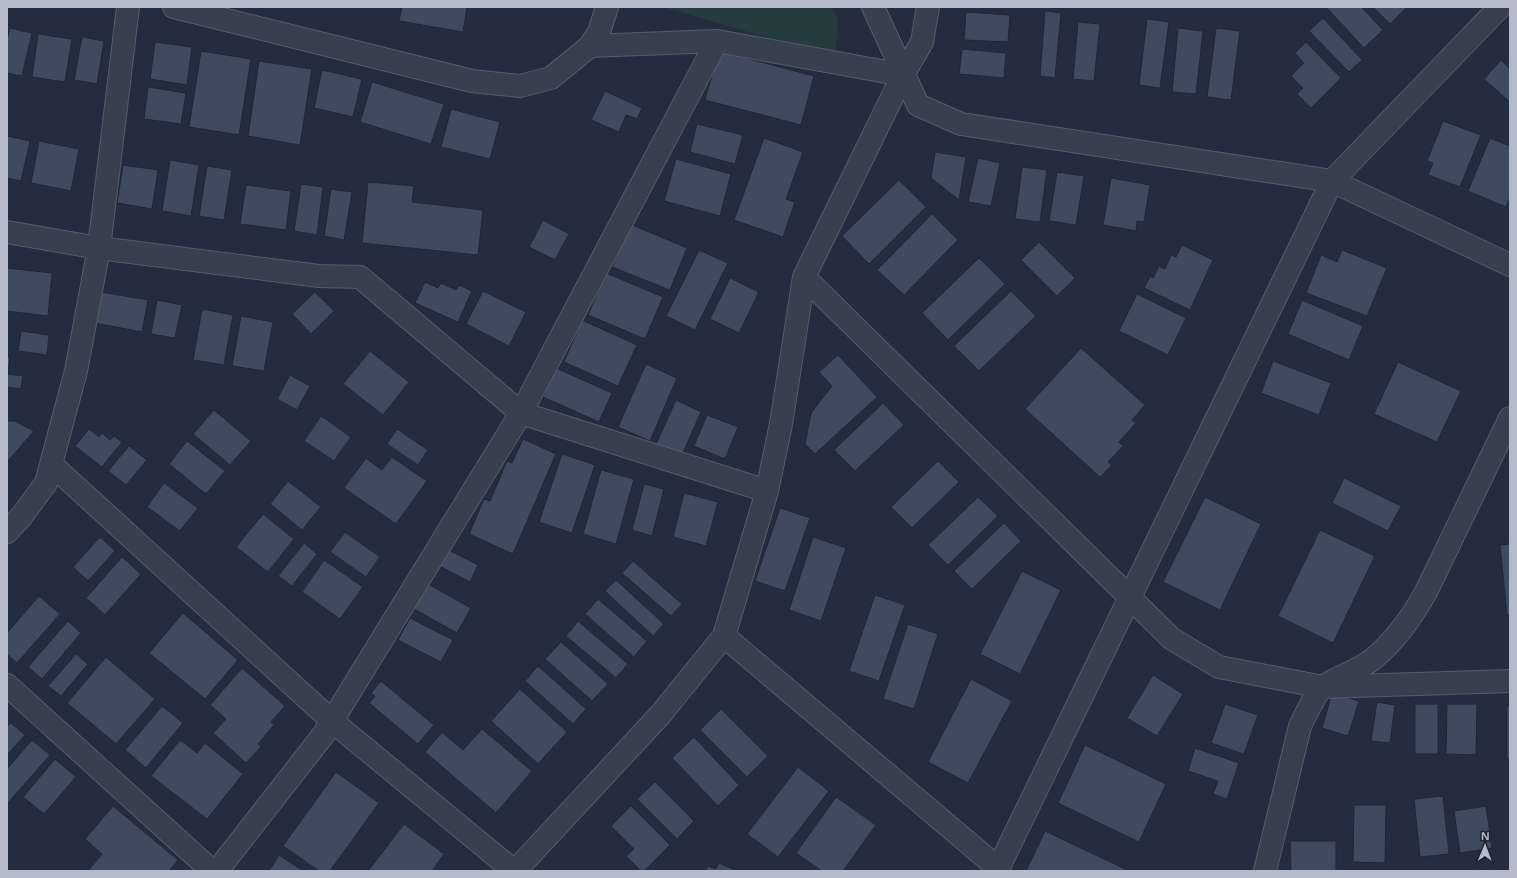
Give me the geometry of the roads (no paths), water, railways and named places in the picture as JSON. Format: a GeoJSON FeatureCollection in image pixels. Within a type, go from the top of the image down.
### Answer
{"type":"FeatureCollection","features":[{"type":"Feature","properties":{"kind":"street"},"geometry":{"type":"LineString","coordinates":[[7,532],[21,517],[46,483],[76,371],[99,248],[128,7]]}},
{"type":"Feature","properties":{"kind":"street"},"geometry":{"type":"LineString","coordinates":[[174,7],[472,81],[520,86],[551,78],[590,46],[599,32],[607,7]]}},
{"type":"Feature","properties":{"kind":"street"},"geometry":{"type":"LineString","coordinates":[[873,7],[918,105],[962,124],[1332,181],[1510,265]]}},
{"type":"Feature","properties":{"kind":"street"},"geometry":{"type":"LineString","coordinates":[[51,464],[332,721],[515,871],[660,715],[724,636],[767,491],[781,424],[804,277],[904,75],[922,42],[928,7]]}},
{"type":"Feature","properties":{"kind":"street"},"geometry":{"type":"LineString","coordinates":[[724,636],[998,869],[1332,181],[1500,7]]}},
{"type":"Feature","properties":{"kind":"street"},"geometry":{"type":"LineString","coordinates":[[590,46],[717,41],[904,75]]}},
{"type":"Feature","properties":{"kind":"street"},"geometry":{"type":"LineString","coordinates":[[217,871],[324,734],[521,414],[717,41]]}},
{"type":"Feature","properties":{"kind":"street"},"geometry":{"type":"LineString","coordinates":[[7,232],[99,248],[319,276],[360,277],[521,414],[767,491]]}},
{"type":"Feature","properties":{"kind":"street"},"geometry":{"type":"LineString","coordinates":[[804,277],[1172,639],[1219,667],[1323,687],[1510,681]]}},
{"type":"Feature","properties":{"kind":"street"},"geometry":{"type":"LineString","coordinates":[[1265,871],[1300,726],[1310,706],[1323,687],[1372,660],[1398,635],[1414,612],[1426,592],[1510,418]]}},
{"type":"Feature","properties":{"kind":"street"},"geometry":{"type":"LineString","coordinates":[[7,685],[212,871]]}}]}
